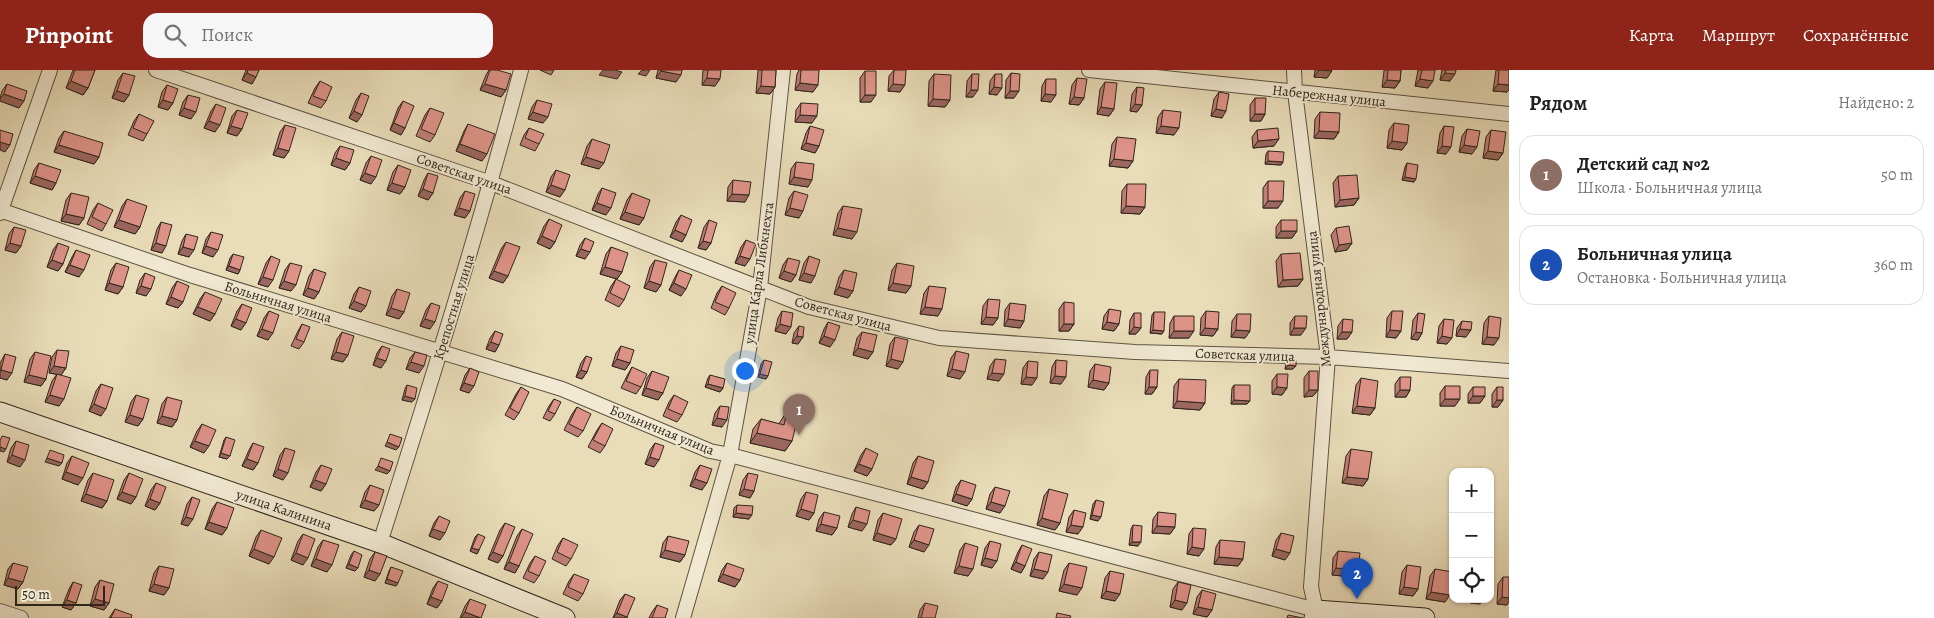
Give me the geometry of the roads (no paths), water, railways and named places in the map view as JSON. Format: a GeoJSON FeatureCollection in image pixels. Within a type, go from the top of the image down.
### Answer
{"type":"FeatureCollection","features":[{"type":"Feature","properties":{"kind":"street"},"geometry":{"type":"LineString","coordinates":[[0,211],[50,70]]}},
{"type":"Feature","properties":{"kind":"street","name":"Советская улица"},"geometry":{"type":"LineString","coordinates":[[156,70],[491,183],[809,307],[939,338],[1135,352],[1328,357],[1509,371]]}},
{"type":"Feature","properties":{"kind":"street","name":"Крепостная улица"},"geometry":{"type":"LineString","coordinates":[[380,543],[491,183],[521,70]]}},
{"type":"Feature","properties":{"kind":"street","name":"улица Карла Либкнехта"},"geometry":{"type":"LineString","coordinates":[[683,618],[730,455],[760,288],[783,70]]}},
{"type":"Feature","properties":{"kind":"street","name":"Набережная улица"},"geometry":{"type":"LineString","coordinates":[[1089,70],[1509,114]]}},
{"type":"Feature","properties":{"kind":"street","name":"Международная улица"},"geometry":{"type":"LineString","coordinates":[[1294,70],[1295,92],[1328,357],[1311,587],[1315,614]]}},
{"type":"Feature","properties":{"kind":"street","name":"Больничная улица"},"geometry":{"type":"LineString","coordinates":[[0,211],[190,275],[562,389],[710,451],[1315,614],[1425,618]]}},
{"type":"Feature","properties":{"kind":"street","name":"улица Калинина"},"geometry":{"type":"LineString","coordinates":[[0,412],[380,543],[565,618]]}},
{"type":"Feature","properties":{"kind":"street"},"geometry":{"type":"LineString","coordinates":[[0,611],[21,618]]}},
{"type":"Feature","properties":{"kind":"place","name":"Детский сад №2"},"geometry":{"type":"Point","coordinates":[799,435]}},
{"type":"Feature","properties":{"kind":"place","name":"Больничная улица"},"geometry":{"type":"Point","coordinates":[1357,599]}}]}
